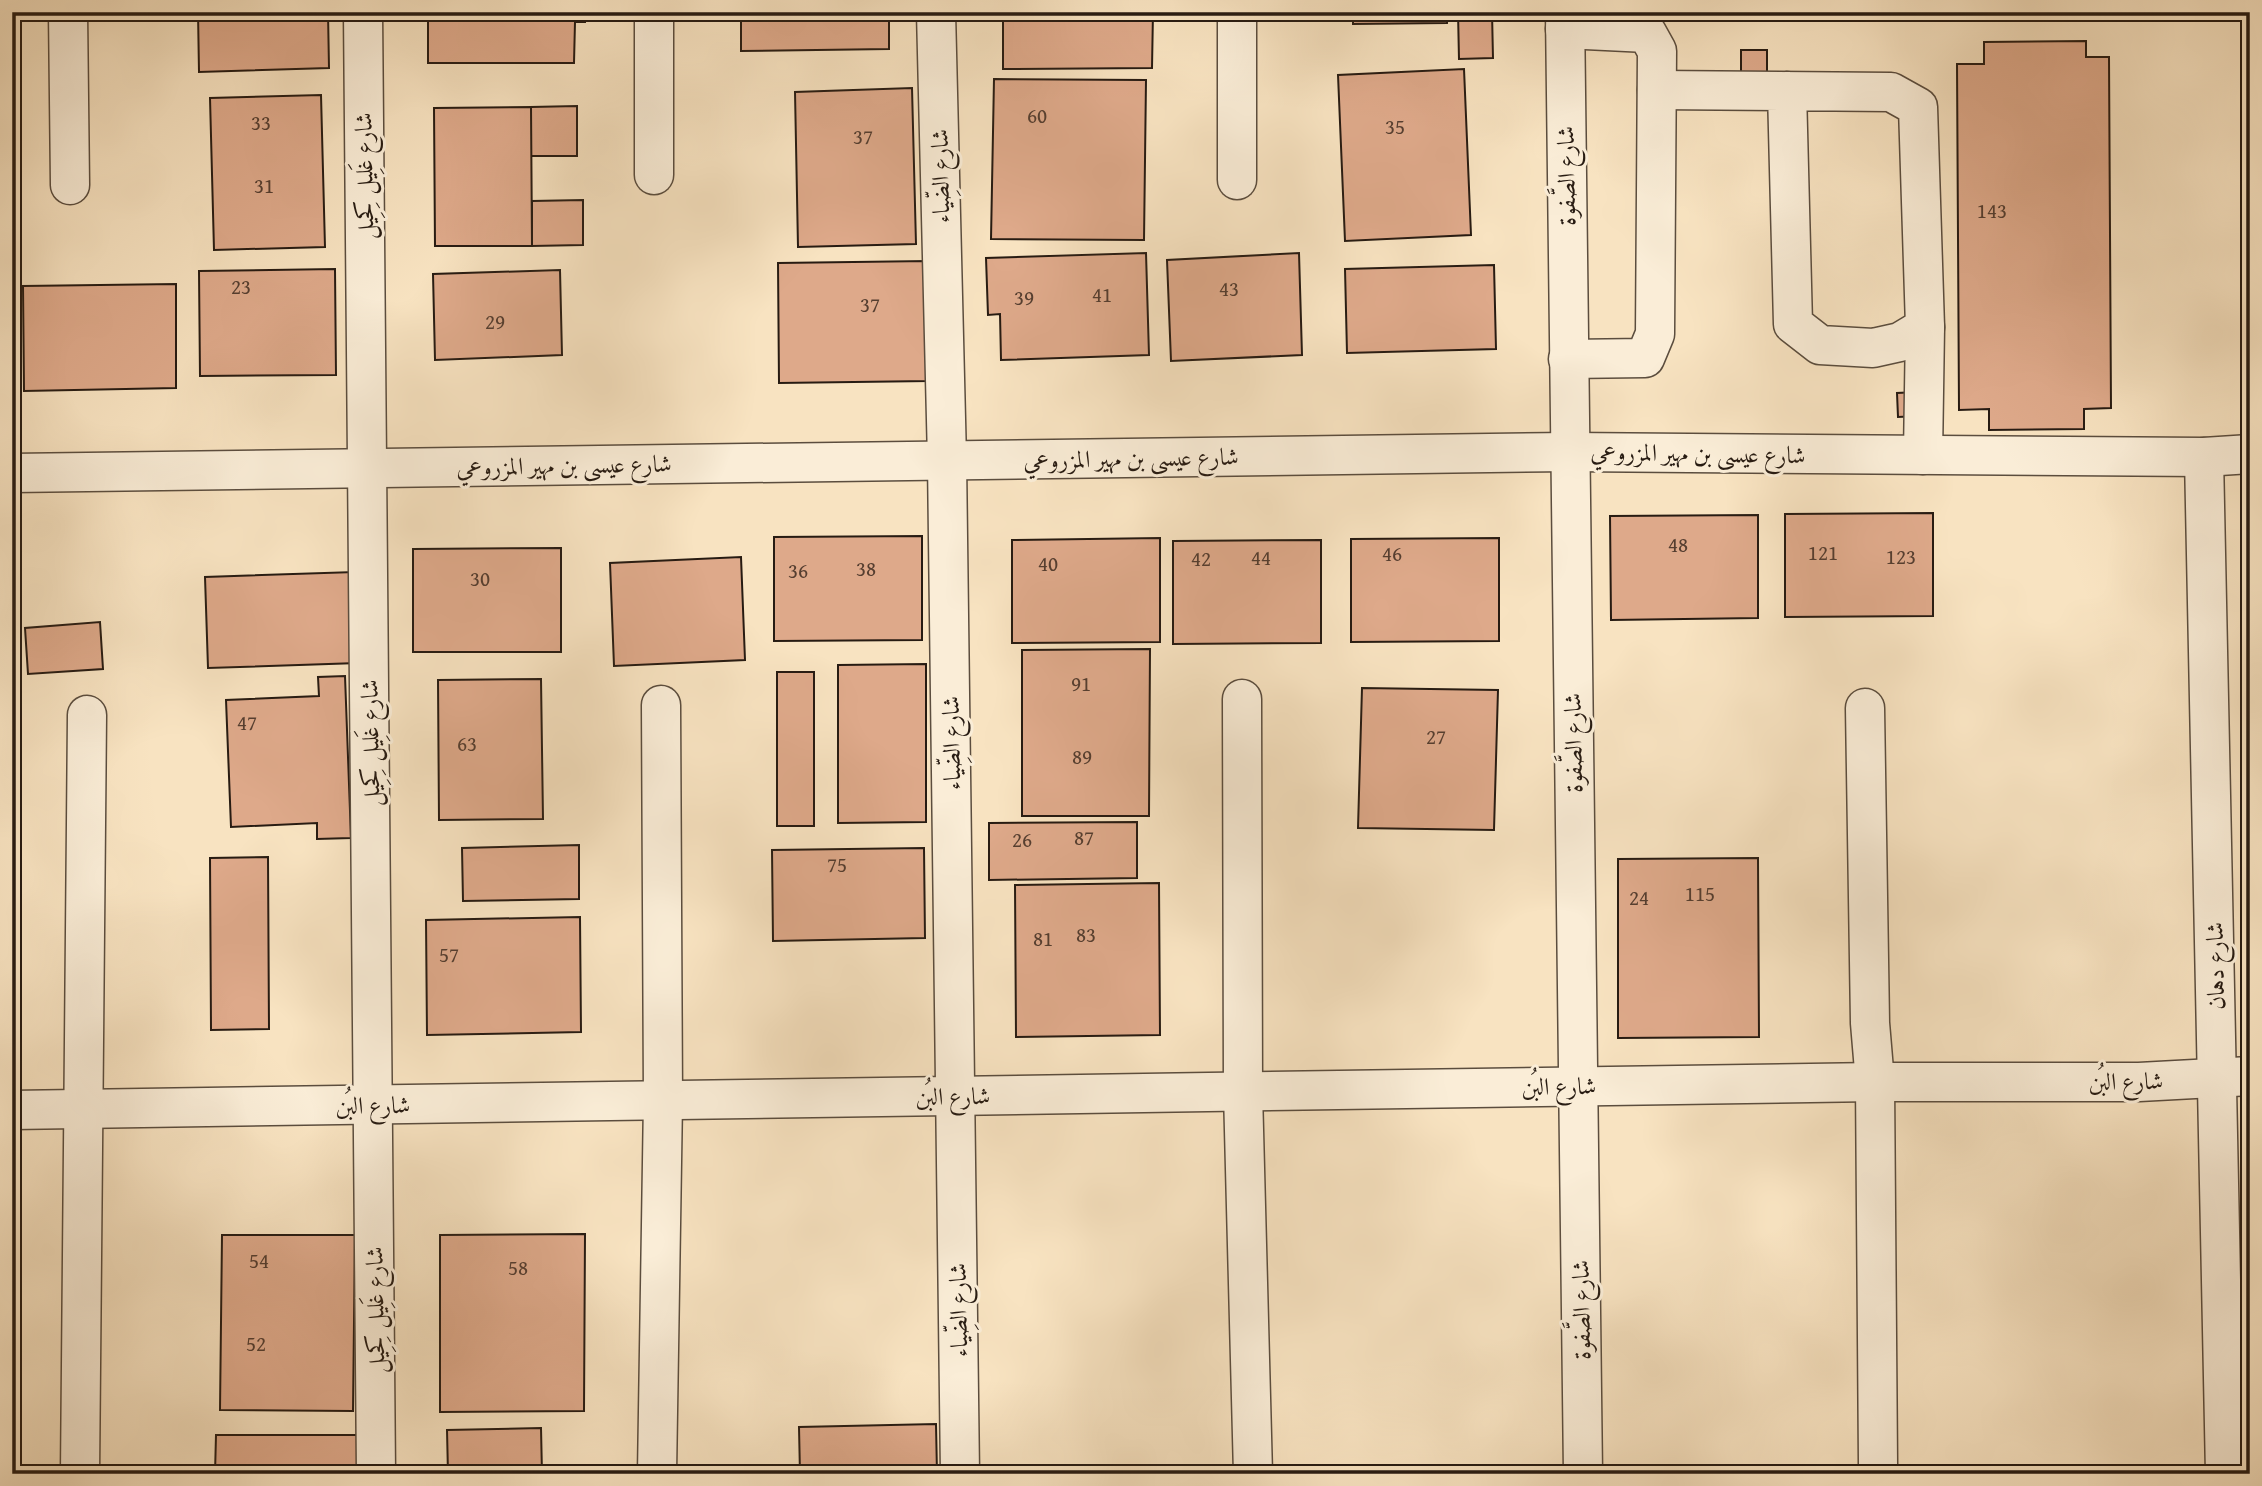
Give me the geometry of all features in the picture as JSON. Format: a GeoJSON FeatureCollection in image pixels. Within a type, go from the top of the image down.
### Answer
{"type":"FeatureCollection","features":[{"type":"Feature","properties":{"kind":"street"},"geometry":{"type":"LineString","coordinates":[[68,12],[70,185]]}},
{"type":"Feature","properties":{"kind":"street","name":"شارع غَلِيل كِحِيل"},"geometry":{"type":"LineString","coordinates":[[363,12],[376,1474]]}},
{"type":"Feature","properties":{"kind":"street"},"geometry":{"type":"LineString","coordinates":[[654,12],[654,174]]}},
{"type":"Feature","properties":{"kind":"street","name":"شارع الضِّياء"},"geometry":{"type":"LineString","coordinates":[[936,12],[947,460],[960,1474]]}},
{"type":"Feature","properties":{"kind":"street"},"geometry":{"type":"LineString","coordinates":[[1237,12],[1237,180]]}},
{"type":"Feature","properties":{"kind":"street"},"geometry":{"type":"LineString","coordinates":[[1565,21],[1647,33],[1657,51],[1655,334],[1645,358],[1568,359]]}},
{"type":"Feature","properties":{"kind":"street","name":"شارع الصَّفوة"},"geometry":{"type":"LineString","coordinates":[[1565,21],[1583,1474]]}},
{"type":"Feature","properties":{"kind":"street"},"geometry":{"type":"LineString","coordinates":[[1657,90],[1891,92],[1918,107],[1925,327],[1923,455]]}},
{"type":"Feature","properties":{"kind":"street"},"geometry":{"type":"LineString","coordinates":[[1787,91],[1793,324],[1820,345],[1873,348],[1899,342],[1925,327]]}},
{"type":"Feature","properties":{"kind":"street","name":"شارع عيسى بن مهير المزروعي"},"geometry":{"type":"LineString","coordinates":[[12,473],[1569,452],[2204,457],[2250,454]]}},
{"type":"Feature","properties":{"kind":"street","name":"شارع دهان"},"geometry":{"type":"LineString","coordinates":[[2204,457],[2233,1076],[2225,1474]]}},
{"type":"Feature","properties":{"kind":"street"},"geometry":{"type":"LineString","coordinates":[[1242,699],[1243,1092],[1253,1474]]}},
{"type":"Feature","properties":{"kind":"street"},"geometry":{"type":"LineString","coordinates":[[657,1474],[663,1100],[661,705]]}},
{"type":"Feature","properties":{"kind":"street"},"geometry":{"type":"LineString","coordinates":[[1865,708],[1870,1023],[1875,1082],[1878,1464]]}},
{"type":"Feature","properties":{"kind":"street"},"geometry":{"type":"LineString","coordinates":[[80,1474],[87,715]]}},
{"type":"Feature","properties":{"kind":"street","name":"شارع البُن"},"geometry":{"type":"LineString","coordinates":[[12,1110],[1875,1082],[2139,1082],[2233,1076]]}},
{"type":"Feature","properties":{"kind":"building"},"geometry":{"type":"Polygon","coordinates":[[[198,12],[328,12],[329,68],[199,72],[198,12]]]}},
{"type":"Feature","properties":{"kind":"building"},"geometry":{"type":"Polygon","coordinates":[[[428,12],[585,12],[585,22],[575,22],[574,63],[428,63],[428,12]]]}},
{"type":"Feature","properties":{"kind":"building"},"geometry":{"type":"Polygon","coordinates":[[[741,12],[889,12],[889,49],[741,51],[741,12]]]}},
{"type":"Feature","properties":{"kind":"building"},"geometry":{"type":"Polygon","coordinates":[[[1003,12],[1153,12],[1152,68],[1003,69],[1003,12]]]}},
{"type":"Feature","properties":{"kind":"building"},"geometry":{"type":"Polygon","coordinates":[[[1353,12],[1448,12],[1447,23],[1353,24],[1353,12]]]}},
{"type":"Feature","properties":{"kind":"building"},"geometry":{"type":"Polygon","coordinates":[[[1458,12],[1492,12],[1493,58],[1459,59],[1458,12]]]}},
{"type":"Feature","properties":{"kind":"building"},"geometry":{"type":"Polygon","coordinates":[[[1777,12],[1777,13],[1678,14],[1777,12]]]}},
{"type":"Feature","properties":{"kind":"building"},"geometry":{"type":"Polygon","coordinates":[[[2086,41],[2086,57],[2109,57],[2111,408],[2084,409],[2084,429],[1989,430],[1989,409],[1959,410],[1957,64],[1984,64],[1984,42],[2086,41]]]}},
{"type":"Feature","properties":{"kind":"building"},"geometry":{"type":"Polygon","coordinates":[[[1741,50],[1767,50],[1767,76],[1741,76],[1741,50]]]}},
{"type":"Feature","properties":{"kind":"building"},"geometry":{"type":"Polygon","coordinates":[[[1464,69],[1471,235],[1345,241],[1338,75],[1464,69]]]}},
{"type":"Feature","properties":{"kind":"building"},"geometry":{"type":"Polygon","coordinates":[[[994,79],[1146,80],[1144,240],[991,239],[994,79]]]}},
{"type":"Feature","properties":{"kind":"building"},"geometry":{"type":"Polygon","coordinates":[[[912,88],[916,244],[798,247],[795,92],[912,88]]]}},
{"type":"Feature","properties":{"kind":"building"},"geometry":{"type":"Polygon","coordinates":[[[321,95],[325,247],[214,250],[210,98],[321,95]]]}},
{"type":"Feature","properties":{"kind":"building"},"geometry":{"type":"Polygon","coordinates":[[[577,106],[577,156],[531,156],[531,107],[577,106]]]}},
{"type":"Feature","properties":{"kind":"building"},"geometry":{"type":"Polygon","coordinates":[[[531,107],[532,246],[435,246],[434,108],[531,107]]]}},
{"type":"Feature","properties":{"kind":"building"},"geometry":{"type":"Polygon","coordinates":[[[583,200],[583,245],[532,246],[532,201],[583,200]]]}},
{"type":"Feature","properties":{"kind":"building"},"geometry":{"type":"Polygon","coordinates":[[[1146,253],[1149,355],[1001,360],[1000,314],[988,315],[986,258],[1146,253]]]}},
{"type":"Feature","properties":{"kind":"building"},"geometry":{"type":"Polygon","coordinates":[[[1299,253],[1302,355],[1171,361],[1167,260],[1299,253]]]}},
{"type":"Feature","properties":{"kind":"building"},"geometry":{"type":"Polygon","coordinates":[[[928,261],[929,381],[779,383],[778,263],[928,261]]]}},
{"type":"Feature","properties":{"kind":"building"},"geometry":{"type":"Polygon","coordinates":[[[1494,265],[1496,349],[1347,353],[1345,269],[1494,265]]]}},
{"type":"Feature","properties":{"kind":"building"},"geometry":{"type":"Polygon","coordinates":[[[335,269],[336,375],[200,376],[199,271],[335,269]]]}},
{"type":"Feature","properties":{"kind":"building"},"geometry":{"type":"Polygon","coordinates":[[[560,270],[562,355],[435,360],[433,274],[560,270]]]}},
{"type":"Feature","properties":{"kind":"building"},"geometry":{"type":"Polygon","coordinates":[[[176,284],[176,388],[24,391],[23,286],[176,284]]]}},
{"type":"Feature","properties":{"kind":"building"},"geometry":{"type":"Polygon","coordinates":[[[1917,392],[1919,416],[1898,417],[1897,393],[1917,392]]]}},
{"type":"Feature","properties":{"kind":"building"},"geometry":{"type":"Polygon","coordinates":[[[1933,513],[1933,616],[1785,617],[1785,514],[1933,513]]]}},
{"type":"Feature","properties":{"kind":"building"},"geometry":{"type":"Polygon","coordinates":[[[1758,515],[1758,618],[1611,620],[1610,516],[1758,515]]]}},
{"type":"Feature","properties":{"kind":"building"},"geometry":{"type":"Polygon","coordinates":[[[922,536],[922,640],[774,641],[774,537],[922,536]]]}},
{"type":"Feature","properties":{"kind":"building"},"geometry":{"type":"Polygon","coordinates":[[[1160,538],[1160,642],[1012,643],[1012,540],[1160,538]]]}},
{"type":"Feature","properties":{"kind":"building"},"geometry":{"type":"Polygon","coordinates":[[[1499,538],[1499,641],[1351,642],[1351,539],[1499,538]]]}},
{"type":"Feature","properties":{"kind":"building"},"geometry":{"type":"Polygon","coordinates":[[[1321,540],[1321,643],[1173,644],[1173,541],[1321,540]]]}},
{"type":"Feature","properties":{"kind":"building"},"geometry":{"type":"Polygon","coordinates":[[[561,548],[561,652],[413,652],[413,549],[561,548]]]}},
{"type":"Feature","properties":{"kind":"building"},"geometry":{"type":"Polygon","coordinates":[[[741,557],[745,660],[614,666],[610,563],[741,557]]]}},
{"type":"Feature","properties":{"kind":"building"},"geometry":{"type":"Polygon","coordinates":[[[355,572],[358,663],[208,668],[205,577],[355,572]]]}},
{"type":"Feature","properties":{"kind":"building"},"geometry":{"type":"Polygon","coordinates":[[[100,622],[103,669],[28,674],[25,628],[100,622]]]}},
{"type":"Feature","properties":{"kind":"building"},"geometry":{"type":"Polygon","coordinates":[[[1150,649],[1149,816],[1022,816],[1022,650],[1150,649]]]}},
{"type":"Feature","properties":{"kind":"building"},"geometry":{"type":"Polygon","coordinates":[[[926,664],[926,822],[838,823],[838,665],[926,664]]]}},
{"type":"Feature","properties":{"kind":"building"},"geometry":{"type":"Polygon","coordinates":[[[777,672],[814,672],[814,826],[777,826],[777,672]]]}},
{"type":"Feature","properties":{"kind":"building"},"geometry":{"type":"Polygon","coordinates":[[[345,676],[351,838],[317,839],[317,823],[231,827],[226,700],[319,696],[318,677],[345,676]]]}},
{"type":"Feature","properties":{"kind":"building"},"geometry":{"type":"Polygon","coordinates":[[[541,679],[543,819],[439,820],[438,680],[541,679]]]}},
{"type":"Feature","properties":{"kind":"building"},"geometry":{"type":"Polygon","coordinates":[[[1362,688],[1498,690],[1494,830],[1358,828],[1362,688]]]}},
{"type":"Feature","properties":{"kind":"building"},"geometry":{"type":"Polygon","coordinates":[[[1137,822],[1137,878],[989,880],[989,823],[1137,822]]]}},
{"type":"Feature","properties":{"kind":"building"},"geometry":{"type":"Polygon","coordinates":[[[579,845],[579,899],[463,901],[462,848],[579,845]]]}},
{"type":"Feature","properties":{"kind":"building"},"geometry":{"type":"Polygon","coordinates":[[[924,848],[925,938],[773,941],[772,850],[924,848]]]}},
{"type":"Feature","properties":{"kind":"building"},"geometry":{"type":"Polygon","coordinates":[[[268,857],[269,1029],[211,1030],[210,858],[268,857]]]}},
{"type":"Feature","properties":{"kind":"building"},"geometry":{"type":"Polygon","coordinates":[[[1758,858],[1759,1037],[1618,1038],[1618,859],[1758,858]]]}},
{"type":"Feature","properties":{"kind":"building"},"geometry":{"type":"Polygon","coordinates":[[[1159,883],[1160,1035],[1016,1037],[1015,885],[1159,883]]]}},
{"type":"Feature","properties":{"kind":"building"},"geometry":{"type":"Polygon","coordinates":[[[580,917],[581,1032],[427,1035],[426,920],[580,917]]]}},
{"type":"Feature","properties":{"kind":"building"},"geometry":{"type":"Polygon","coordinates":[[[585,1234],[584,1411],[440,1412],[440,1235],[585,1234]]]}},
{"type":"Feature","properties":{"kind":"building"},"geometry":{"type":"Polygon","coordinates":[[[222,1235],[355,1235],[353,1411],[220,1410],[222,1235]]]}},
{"type":"Feature","properties":{"kind":"building"},"geometry":{"type":"Polygon","coordinates":[[[12,1365],[14,1416],[12,1416],[12,1365]]]}},
{"type":"Feature","properties":{"kind":"building"},"geometry":{"type":"Polygon","coordinates":[[[936,1424],[937,1474],[800,1474],[799,1427],[936,1424]]]}},
{"type":"Feature","properties":{"kind":"building"},"geometry":{"type":"Polygon","coordinates":[[[541,1428],[542,1474],[448,1474],[447,1430],[541,1428]]]}},
{"type":"Feature","properties":{"kind":"building"},"geometry":{"type":"Polygon","coordinates":[[[216,1435],[359,1435],[359,1474],[215,1474],[216,1435]]]}}]}
